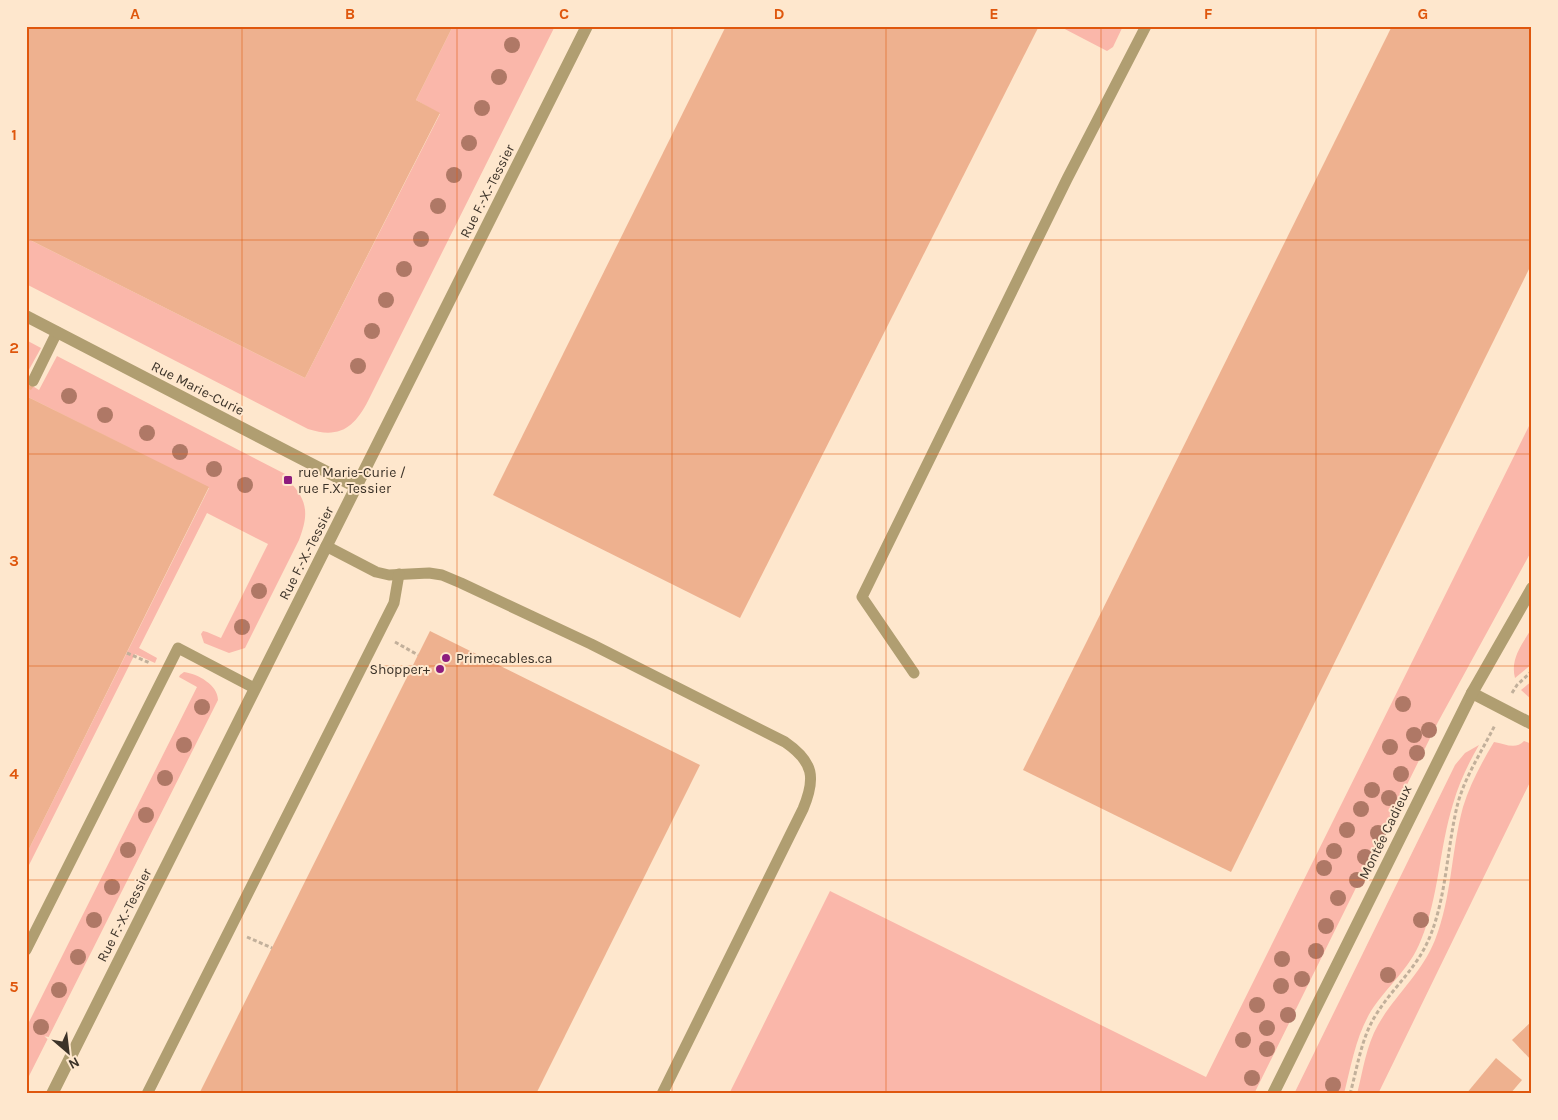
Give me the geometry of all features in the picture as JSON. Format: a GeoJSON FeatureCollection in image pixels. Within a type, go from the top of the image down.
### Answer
{"type":"FeatureCollection","features":[{"type":"Feature","properties":{"kind":"street","name":"Rue F.-X.-Tessier"},"geometry":{"type":"LineString","coordinates":[[52,1094],[587,26]]}},
{"type":"Feature","properties":{"kind":"street","name":"Rue Marie-Curie"},"geometry":{"type":"LineString","coordinates":[[26,316],[356,487]]}},
{"type":"Feature","properties":{"kind":"street","name":"Montée Cadieux"},"geometry":{"type":"LineString","coordinates":[[1273,1094],[1472,693],[1532,588]]}},
{"type":"Feature","properties":{"kind":"street"},"geometry":{"type":"LineString","coordinates":[[1472,693],[1532,724]]}},
{"type":"Feature","properties":{"kind":"lane"},"geometry":{"type":"LineString","coordinates":[[914,672],[862,597],[1067,178],[1146,26]]}},
{"type":"Feature","properties":{"kind":"lane"},"geometry":{"type":"LineString","coordinates":[[33,381],[57,332]]}},
{"type":"Feature","properties":{"kind":"lane"},"geometry":{"type":"LineString","coordinates":[[326,546],[376,572],[389,575],[429,573],[442,575],[461,582],[591,644],[785,742],[806,761],[811,774],[810,792],[804,809],[662,1094]]}},
{"type":"Feature","properties":{"kind":"lane"},"geometry":{"type":"LineString","coordinates":[[147,1094],[394,603],[399,574]]}},
{"type":"Feature","properties":{"kind":"lane"},"geometry":{"type":"LineString","coordinates":[[26,950],[178,648],[254,688]]}},
{"type":"Feature","properties":{"kind":"path"},"geometry":{"type":"LineString","coordinates":[[379,632],[418,655]]}},
{"type":"Feature","properties":{"kind":"path"},"geometry":{"type":"LineString","coordinates":[[128,653],[134,656]]}},
{"type":"Feature","properties":{"kind":"path"},"geometry":{"type":"LineString","coordinates":[[1517,685],[1532,672]]}},
{"type":"Feature","properties":{"kind":"path"},"geometry":{"type":"LineString","coordinates":[[1350,1094],[1368,1031],[1374,1018],[1416,965],[1432,933],[1456,810],[1462,791],[1486,743]]}},
{"type":"Feature","properties":{"kind":"path"},"geometry":{"type":"LineString","coordinates":[[229,929],[272,948]]}},
{"type":"Feature","properties":{"kind":"shaded area"},"geometry":{"type":"Polygon","coordinates":[[[453,26],[555,26],[368,401],[357,418],[344,429],[328,433],[308,429],[26,284],[26,238],[305,378],[440,114],[416,100],[453,26]]]}},
{"type":"Feature","properties":{"kind":"shaded area"},"geometry":{"type":"Polygon","coordinates":[[[1059,26],[1123,26],[1113,47],[1107,51],[1059,26]]]}},
{"type":"Feature","properties":{"kind":"shaded area"},"geometry":{"type":"Polygon","coordinates":[[[26,340],[41,348],[26,375],[26,340]]]}},
{"type":"Feature","properties":{"kind":"shaded area"},"geometry":{"type":"Polygon","coordinates":[[[57,356],[289,476],[288,480],[300,494],[303,501],[305,515],[299,540],[245,648],[229,653],[204,643],[201,634],[203,631],[221,638],[268,544],[207,513],[139,648],[157,658],[155,663],[135,654],[26,871],[26,855],[209,488],[26,396],[26,382],[39,390],[57,356]]]}},
{"type":"Feature","properties":{"kind":"shaded area"},"geometry":{"type":"Polygon","coordinates":[[[1532,420],[1532,550],[1438,722],[1254,1094],[729,1094],[830,891],[1206,1077],[1532,420]]]}},
{"type":"Feature","properties":{"kind":"shaded area"},"geometry":{"type":"Polygon","coordinates":[[[1532,628],[1532,664],[1515,678],[1514,664],[1516,658],[1532,628]]]}},
{"type":"Feature","properties":{"kind":"shaded area"},"geometry":{"type":"Polygon","coordinates":[[[184,672],[195,675],[211,685],[215,690],[218,700],[26,1082],[26,1028],[197,687],[179,677],[184,672]]]}},
{"type":"Feature","properties":{"kind":"shaded area"},"geometry":{"type":"Polygon","coordinates":[[[1532,681],[1532,700],[1521,690],[1532,681]]]}},
{"type":"Feature","properties":{"kind":"shaded area"},"geometry":{"type":"Polygon","coordinates":[[[1524,741],[1532,744],[1532,778],[1378,1094],[1357,1094],[1368,1050],[1378,1025],[1423,963],[1435,940],[1445,907],[1463,807],[1481,765],[1494,742],[1514,746],[1524,741]]]}},
{"type":"Feature","properties":{"kind":"shaded area"},"geometry":{"type":"Polygon","coordinates":[[[1479,745],[1464,774],[1453,804],[1448,821],[1432,907],[1421,940],[1405,969],[1371,1011],[1361,1031],[1354,1051],[1344,1094],[1294,1094],[1455,765],[1465,753],[1479,745]]]}},
{"type":"Feature","properties":{"kind":"building"},"geometry":{"type":"Polygon","coordinates":[[[26,26],[453,26],[416,100],[440,113],[305,378],[26,238],[26,26]]]}},
{"type":"Feature","properties":{"kind":"building"},"geometry":{"type":"Polygon","coordinates":[[[726,26],[1039,26],[740,618],[493,495],[726,26]]]}},
{"type":"Feature","properties":{"kind":"building"},"geometry":{"type":"Polygon","coordinates":[[[1392,26],[1532,26],[1532,263],[1231,872],[1023,770],[1392,26]]]}},
{"type":"Feature","properties":{"kind":"building"},"geometry":{"type":"Polygon","coordinates":[[[28,383],[34,386],[31,390],[26,388],[28,383]]]}},
{"type":"Feature","properties":{"kind":"building"},"geometry":{"type":"Polygon","coordinates":[[[26,396],[209,487],[26,855],[26,396]]]}},
{"type":"Feature","properties":{"kind":"building"},"geometry":{"type":"Polygon","coordinates":[[[430,631],[700,765],[536,1094],[199,1094],[430,631]]]}},
{"type":"Feature","properties":{"kind":"building"},"geometry":{"type":"Polygon","coordinates":[[[1532,1021],[1532,1061],[1512,1040],[1532,1021]]]}},
{"type":"Feature","properties":{"kind":"building"},"geometry":{"type":"Polygon","coordinates":[[[1496,1058],[1522,1080],[1510,1094],[1466,1094],[1496,1058]]]}},
{"type":"Feature","properties":{"kind":"place","name":"rue Marie-Curie / rue F.X. Tessier"},"geometry":{"type":"Point","coordinates":[288,480]}},
{"type":"Feature","properties":{"kind":"place","name":"Primecables.ca"},"geometry":{"type":"Point","coordinates":[446,658]}},
{"type":"Feature","properties":{"kind":"place","name":"Shopper+"},"geometry":{"type":"Point","coordinates":[440,669]}}]}
